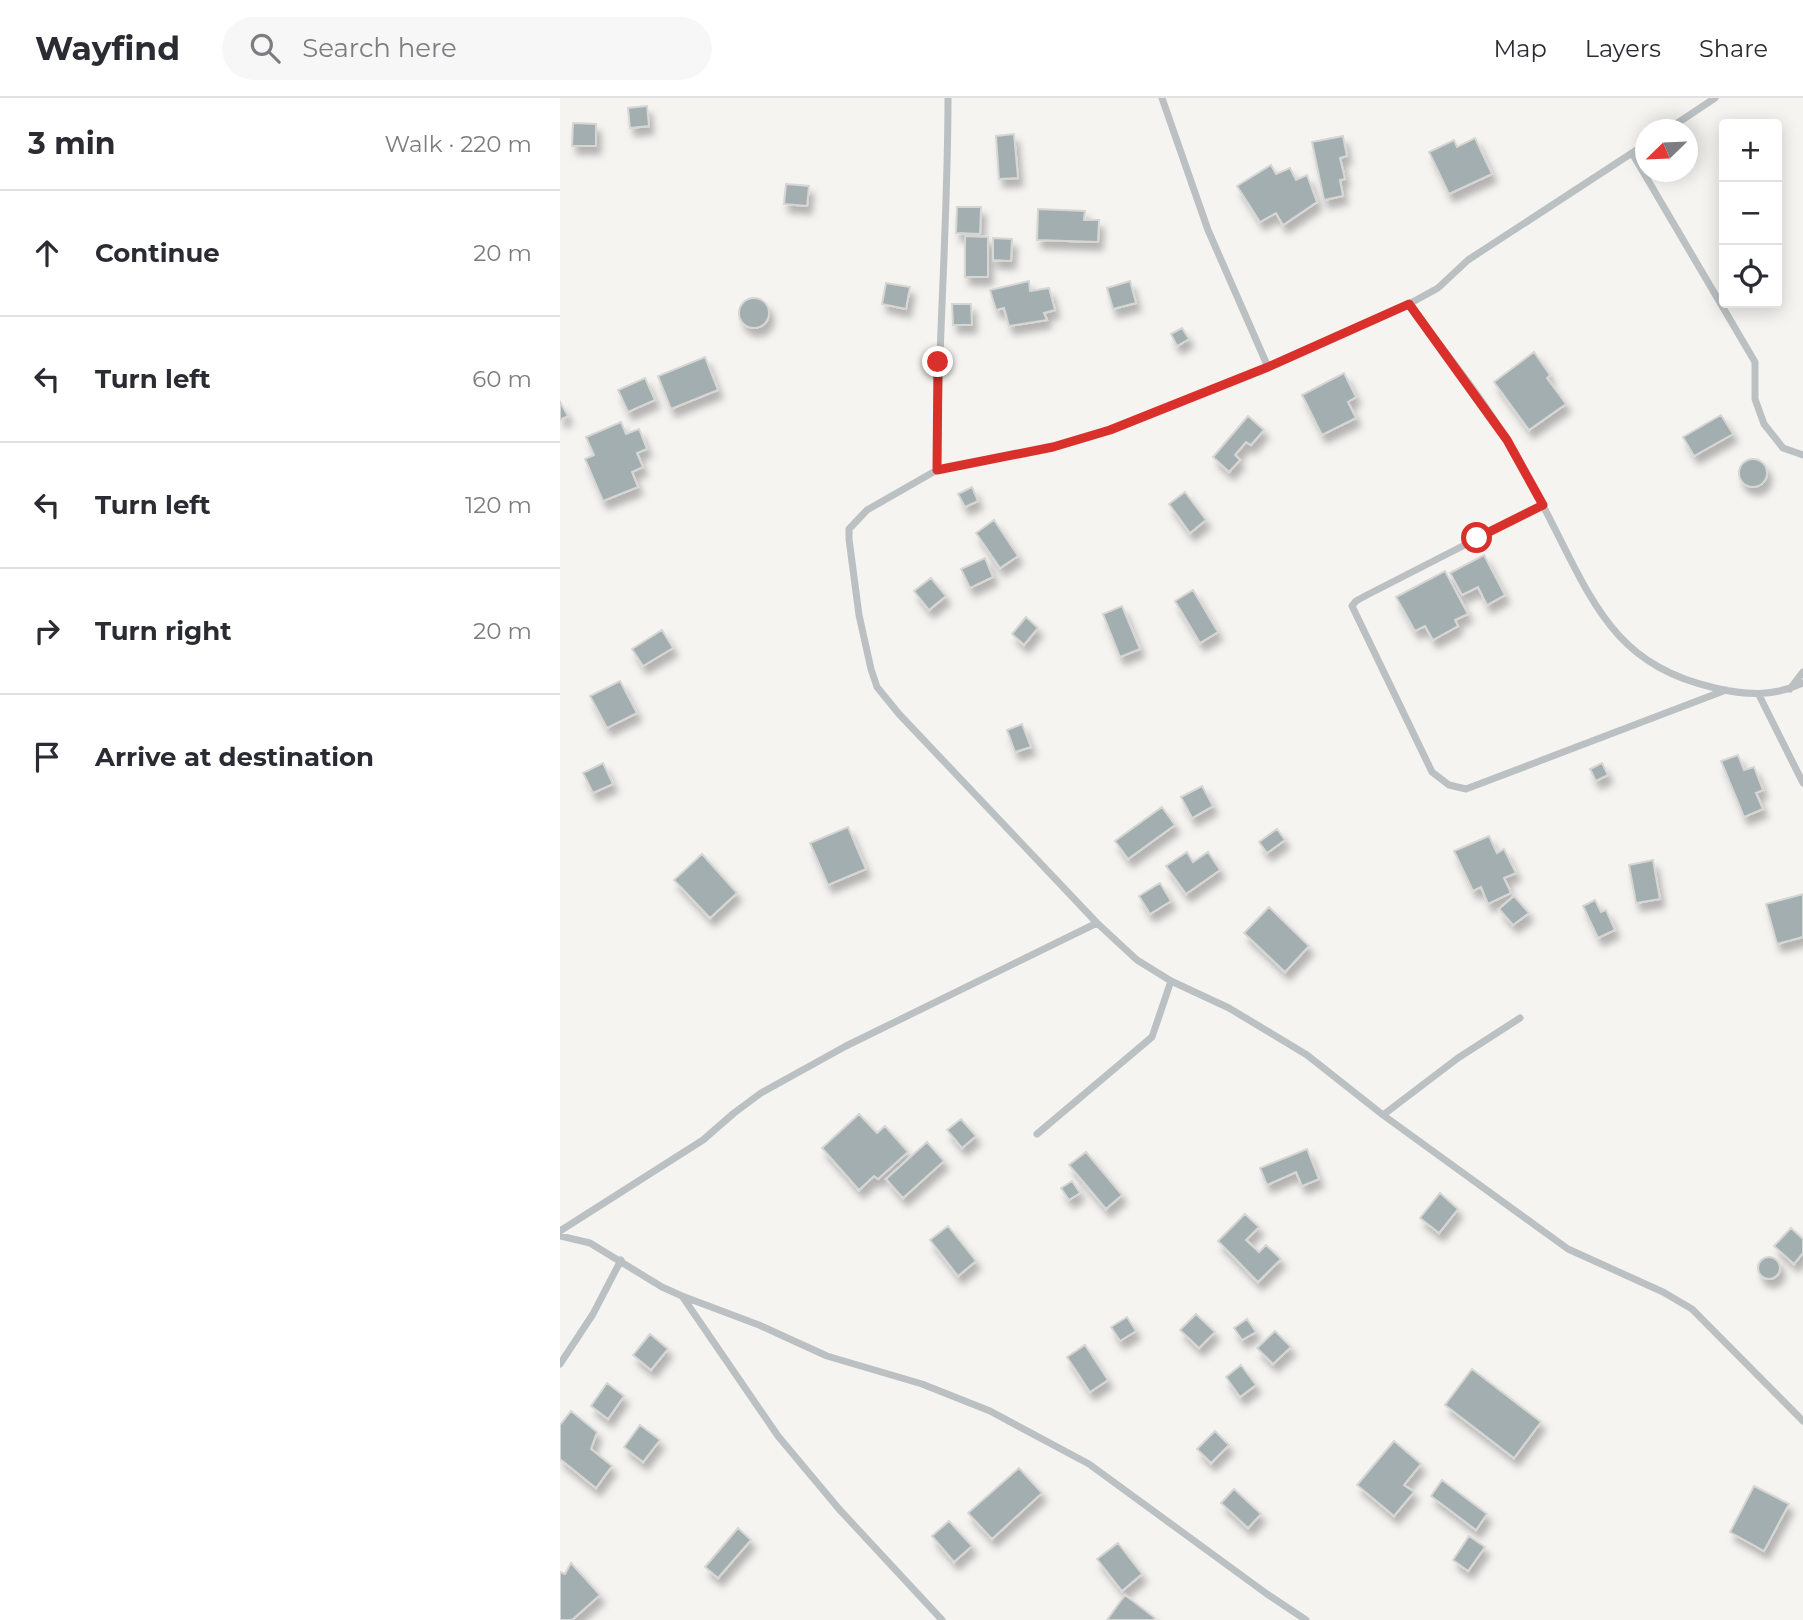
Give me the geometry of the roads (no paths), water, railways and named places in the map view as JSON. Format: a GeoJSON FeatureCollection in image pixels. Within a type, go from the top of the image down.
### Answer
{"type":"FeatureCollection","features":[{"type":"Feature","properties":{"kind":"street"},"geometry":{"type":"LineString","coordinates":[[937,470],[938,362],[948,167],[948,98]]}},
{"type":"Feature","properties":{"kind":"street"},"geometry":{"type":"LineString","coordinates":[[1162,98],[1208,230],[1268,367]]}},
{"type":"Feature","properties":{"kind":"street"},"geometry":{"type":"LineString","coordinates":[[1683,119],[1714,98]]}},
{"type":"Feature","properties":{"kind":"street"},"geometry":{"type":"LineString","coordinates":[[1635,151],[1468,260],[1438,288],[1409,304],[1268,367],[1110,430],[1053,447],[937,470],[867,510],[849,529],[859,615],[877,687],[899,714],[1097,923],[1137,960],[1171,981],[1229,1008],[1307,1055],[1383,1115],[1568,1249],[1663,1292],[1692,1309],[1803,1420]]}},
{"type":"Feature","properties":{"kind":"street"},"geometry":{"type":"LineString","coordinates":[[1632,153],[1755,362],[1755,398],[1764,424],[1783,448],[1803,455]]}},
{"type":"Feature","properties":{"kind":"street"},"geometry":{"type":"LineString","coordinates":[[1409,304],[1507,440],[1588,596],[1608,625],[1633,649],[1665,672],[1695,683],[1759,695],[1789,690],[1803,683]]}},
{"type":"Feature","properties":{"kind":"street"},"geometry":{"type":"LineString","coordinates":[[1543,505],[1367,594],[1352,606],[1432,772],[1449,785],[1466,789],[1726,690]]}},
{"type":"Feature","properties":{"kind":"street"},"geometry":{"type":"LineString","coordinates":[[1789,690],[1803,671]]}},
{"type":"Feature","properties":{"kind":"street"},"geometry":{"type":"LineString","coordinates":[[1759,695],[1803,783]]}},
{"type":"Feature","properties":{"kind":"street"},"geometry":{"type":"LineString","coordinates":[[560,1231],[703,1140],[761,1093],[846,1045],[1097,923]]}},
{"type":"Feature","properties":{"kind":"street"},"geometry":{"type":"LineString","coordinates":[[1037,1134],[1152,1037],[1171,981]]}},
{"type":"Feature","properties":{"kind":"street"},"geometry":{"type":"LineString","coordinates":[[1383,1115],[1475,1046],[1520,1018]]}},
{"type":"Feature","properties":{"kind":"street"},"geometry":{"type":"LineString","coordinates":[[560,1237],[590,1243],[662,1287],[759,1325],[827,1356],[922,1384],[990,1411],[1090,1464],[1306,1620]]}},
{"type":"Feature","properties":{"kind":"street"},"geometry":{"type":"LineString","coordinates":[[560,1364],[593,1314],[621,1260]]}},
{"type":"Feature","properties":{"kind":"street"},"geometry":{"type":"LineString","coordinates":[[682,1296],[778,1436],[839,1509],[942,1620]]}}]}
